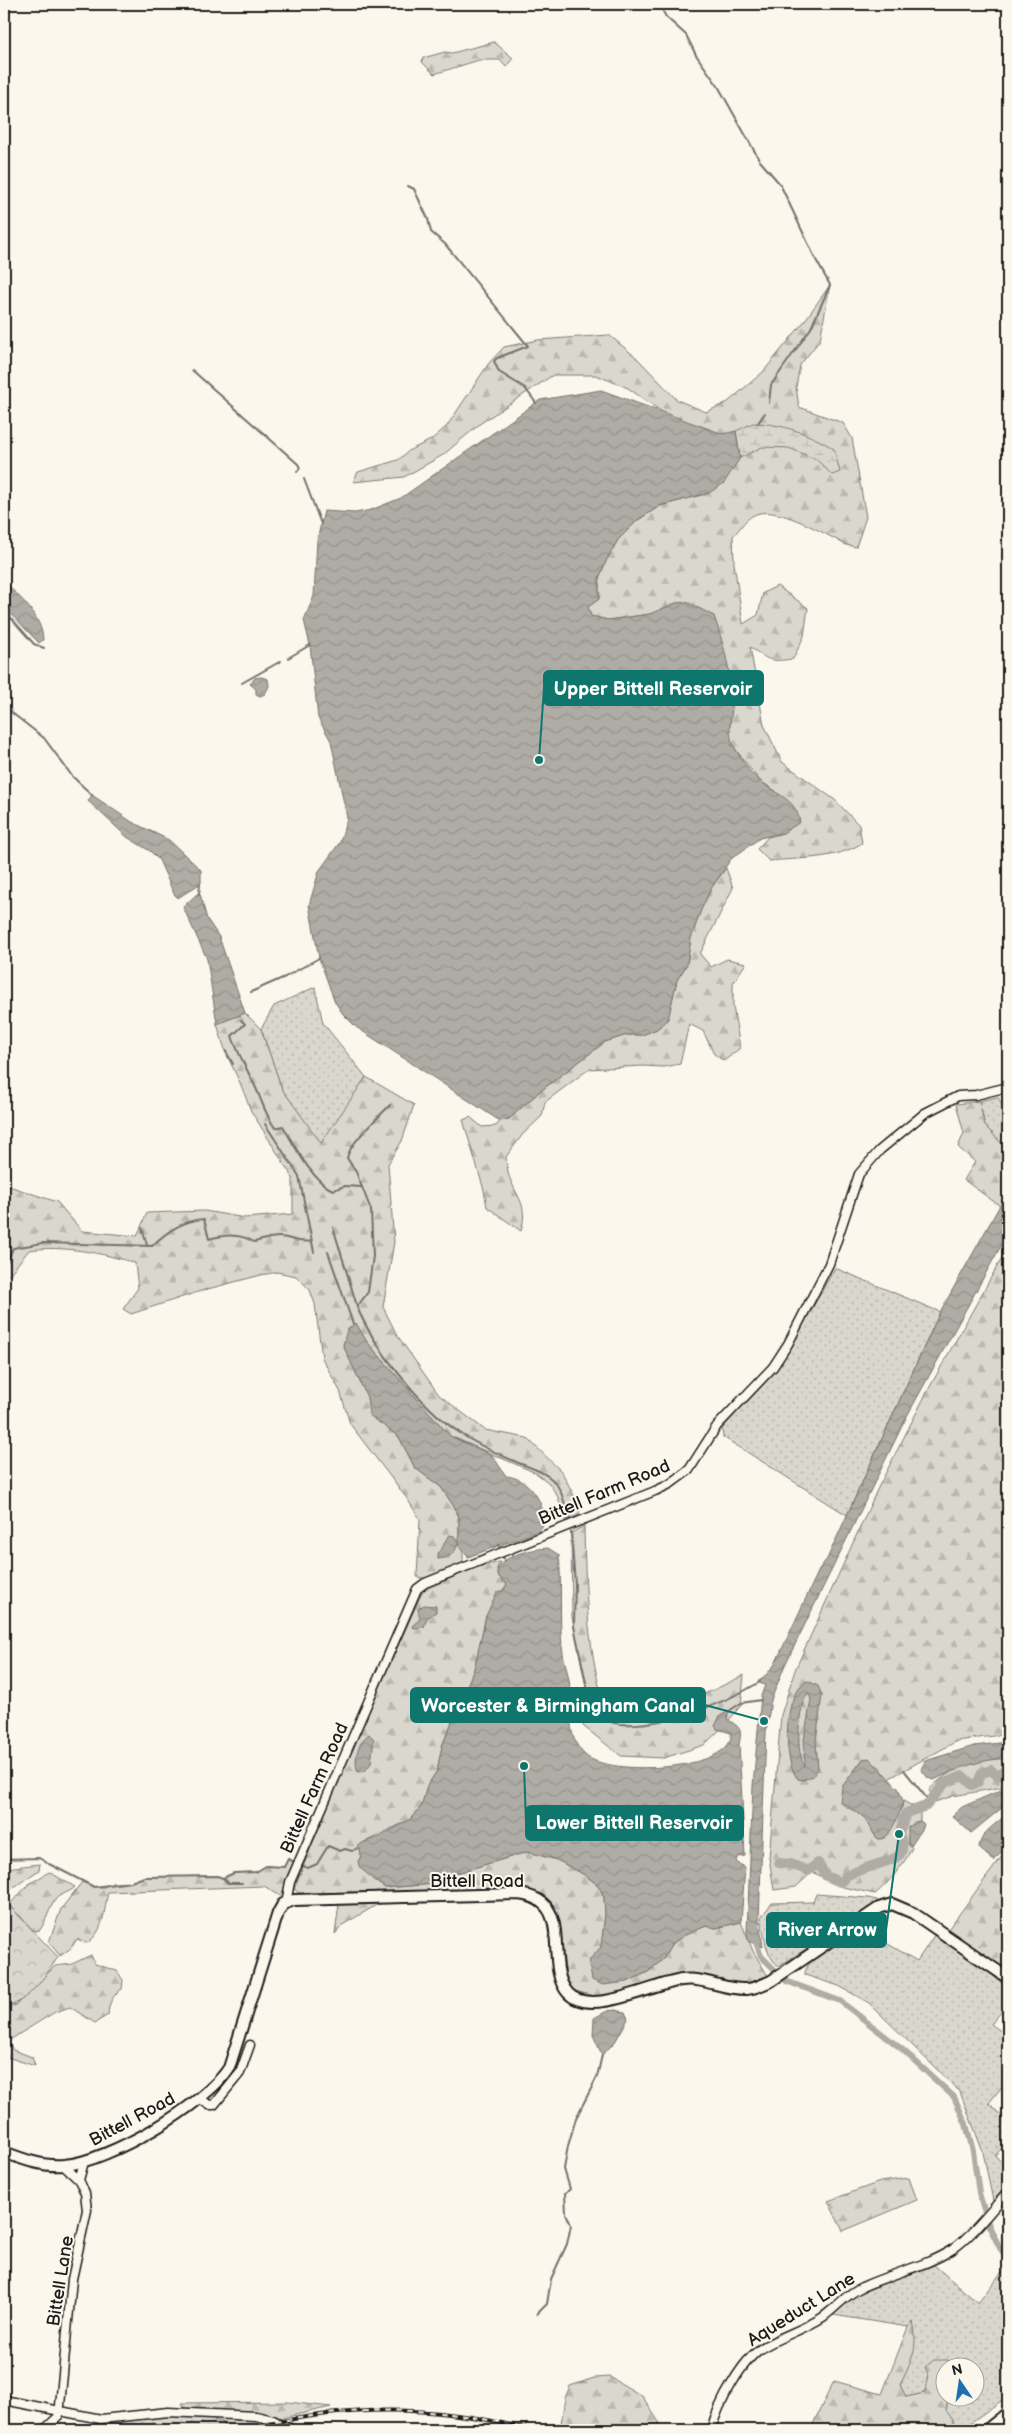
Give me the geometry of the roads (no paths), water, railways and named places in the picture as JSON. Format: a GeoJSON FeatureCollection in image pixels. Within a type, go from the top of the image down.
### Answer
{"type":"FeatureCollection","features":[{"type":"Feature","properties":{"kind":"highway"},"geometry":{"type":"LineString","coordinates":[[987,2430],[1008,2413]]}},
{"type":"Feature","properties":{"kind":"main road","name":"Bittell Road"},"geometry":{"type":"LineString","coordinates":[[4,2152],[38,2163],[63,2165],[84,2162],[132,2140],[201,2099],[222,2079],[229,2068],[278,1913],[286,1902],[298,1899],[518,1894],[530,1896],[543,1904],[551,1915],[562,1984],[571,1996],[582,2001],[631,1995],[681,1980],[699,1980],[743,1989],[754,1988],[771,1980],[879,1908],[892,1904],[913,1913],[1008,1978]]}},
{"type":"Feature","properties":{"kind":"street","name":"Bittell Farm Road"},"geometry":{"type":"LineString","coordinates":[[286,1902],[290,1882],[417,1588],[548,1532],[655,1491],[679,1478],[689,1470],[717,1426],[773,1367],[788,1344],[829,1264],[859,1174],[880,1150],[925,1114],[958,1096],[976,1095],[1008,1087]]}},
{"type":"Feature","properties":{"kind":"street"},"geometry":{"type":"LineString","coordinates":[[201,2099],[209,2105],[214,2105],[240,2073],[250,2045]]}},
{"type":"Feature","properties":{"kind":"street"},"geometry":{"type":"LineString","coordinates":[[63,2165],[79,2180],[84,2162]]}},
{"type":"Feature","properties":{"kind":"street","name":"Bittell Lane"},"geometry":{"type":"LineString","coordinates":[[60,2410],[72,2278],[87,2215],[85,2193],[79,2180]]}},
{"type":"Feature","properties":{"kind":"street","name":"Aqueduct Lane"},"geometry":{"type":"LineString","coordinates":[[710,2430],[743,2366],[758,2350],[808,2326],[824,2316],[847,2294],[927,2262],[954,2248],[967,2238],[1008,2192]]}},
{"type":"Feature","properties":{"kind":"street"},"geometry":{"type":"LineString","coordinates":[[4,2400],[101,2419],[168,2412],[256,2416],[272,2420],[293,2430]]}},
{"type":"Feature","properties":{"kind":"street"},"geometry":{"type":"LineString","coordinates":[[44,2430],[59,2416],[60,2410]]}},
{"type":"Feature","properties":{"kind":"water"},"geometry":{"type":"Polygon","coordinates":[[[601,390],[723,434],[736,431],[740,458],[724,483],[709,493],[660,506],[638,520],[618,540],[607,559],[599,578],[599,599],[588,607],[591,616],[608,620],[650,614],[676,603],[687,602],[714,616],[730,675],[732,703],[730,729],[732,743],[752,774],[790,802],[798,814],[800,822],[783,833],[760,838],[731,859],[712,887],[691,938],[687,964],[677,980],[668,1019],[657,1029],[642,1035],[627,1035],[605,1042],[539,1092],[509,1119],[500,1121],[356,1027],[343,1014],[335,1002],[319,958],[309,905],[319,871],[340,842],[347,818],[331,741],[318,718],[310,645],[304,620],[314,596],[317,540],[324,511],[355,513],[371,510],[401,498],[540,400],[601,390]]]}},
{"type":"Feature","properties":{"kind":"water"},"geometry":{"type":"Polygon","coordinates":[[[4,582],[29,608],[39,623],[43,640],[39,643],[4,607],[4,582]]]}},
{"type":"Feature","properties":{"kind":"water"},"geometry":{"type":"Polygon","coordinates":[[[255,678],[268,679],[269,686],[265,694],[260,696],[256,694],[256,689],[250,684],[255,678]]]}},
{"type":"Feature","properties":{"kind":"water"},"geometry":{"type":"Polygon","coordinates":[[[92,795],[132,822],[169,840],[201,870],[201,883],[178,898],[174,894],[159,860],[150,851],[127,837],[88,801],[92,795]]]}},
{"type":"Feature","properties":{"kind":"water"},"geometry":{"type":"Polygon","coordinates":[[[198,893],[200,894],[207,919],[219,937],[245,1013],[217,1024],[207,959],[183,907],[198,893]]]}},
{"type":"Feature","properties":{"kind":"water"},"geometry":{"type":"Polygon","coordinates":[[[1008,1191],[1008,1233],[907,1416],[784,1667],[771,1700],[766,1732],[759,1920],[763,1947],[748,1941],[747,1931],[753,1786],[761,1696],[765,1685],[757,1682],[775,1664],[820,1568],[827,1559],[940,1312],[1008,1191]]]}},
{"type":"Feature","properties":{"kind":"water"},"geometry":{"type":"Polygon","coordinates":[[[356,1323],[367,1342],[450,1436],[492,1455],[506,1476],[522,1481],[528,1486],[538,1498],[544,1514],[545,1522],[539,1531],[468,1557],[459,1546],[459,1517],[441,1487],[415,1468],[399,1437],[369,1415],[367,1397],[343,1345],[347,1330],[356,1323]]]}},
{"type":"Feature","properties":{"kind":"water"},"geometry":{"type":"Polygon","coordinates":[[[450,1535],[454,1536],[458,1542],[456,1550],[445,1558],[438,1559],[437,1553],[450,1535]]]}},
{"type":"Feature","properties":{"kind":"water"},"geometry":{"type":"Polygon","coordinates":[[[548,1548],[559,1555],[561,1635],[570,1687],[572,1731],[574,1740],[585,1755],[598,1762],[643,1768],[693,1762],[714,1756],[727,1746],[731,1733],[717,1729],[715,1726],[720,1716],[729,1711],[727,1719],[737,1726],[741,1734],[739,1744],[745,1856],[738,1857],[736,1860],[737,1863],[745,1867],[741,1922],[716,1928],[706,1926],[685,1935],[673,1943],[663,1959],[648,1972],[627,1982],[603,1985],[592,1980],[589,1964],[590,1959],[601,1947],[605,1914],[604,1897],[598,1885],[583,1874],[557,1860],[527,1852],[450,1875],[434,1884],[385,1888],[360,1868],[358,1862],[361,1856],[360,1848],[352,1851],[364,1842],[379,1837],[409,1820],[421,1807],[427,1786],[437,1771],[442,1746],[474,1669],[486,1616],[497,1592],[504,1590],[507,1584],[499,1577],[497,1569],[513,1556],[527,1551],[548,1548]]]}},
{"type":"Feature","properties":{"kind":"water"},"geometry":{"type":"Polygon","coordinates":[[[424,1605],[436,1606],[436,1612],[427,1618],[424,1627],[414,1628],[412,1626],[420,1619],[418,1609],[424,1605]]]}},
{"type":"Feature","properties":{"kind":"water"},"geometry":{"type":"Polygon","coordinates":[[[808,1681],[818,1686],[822,1695],[816,1742],[818,1769],[813,1776],[803,1780],[798,1779],[793,1770],[789,1758],[788,1742],[790,1711],[794,1697],[800,1687],[808,1681]],[[808,1693],[800,1718],[800,1752],[805,1766],[804,1740],[811,1699],[808,1693]]]}},
{"type":"Feature","properties":{"kind":"water"},"geometry":{"type":"Polygon","coordinates":[[[369,1734],[374,1739],[371,1763],[365,1771],[358,1772],[356,1762],[357,1751],[362,1741],[369,1734]]]}},
{"type":"Feature","properties":{"kind":"water"},"geometry":{"type":"Polygon","coordinates":[[[1008,1742],[1008,1758],[988,1760],[970,1765],[934,1780],[928,1778],[921,1769],[925,1761],[974,1746],[1008,1742]]]}},
{"type":"Feature","properties":{"kind":"water"},"geometry":{"type":"Polygon","coordinates":[[[869,1758],[898,1788],[903,1801],[889,1833],[880,1839],[876,1837],[864,1818],[840,1802],[842,1787],[863,1759],[869,1758]]]}},
{"type":"Feature","properties":{"kind":"water"},"geometry":{"type":"Polygon","coordinates":[[[1008,1787],[1008,1803],[971,1833],[952,1816],[962,1807],[1008,1787]]]}},
{"type":"Feature","properties":{"kind":"water"},"geometry":{"type":"Polygon","coordinates":[[[1008,1813],[1008,1844],[994,1861],[979,1848],[980,1842],[990,1828],[1008,1813]]]}},
{"type":"Feature","properties":{"kind":"water"},"geometry":{"type":"Polygon","coordinates":[[[920,1821],[924,1824],[923,1828],[911,1846],[908,1844],[908,1827],[920,1821]]]}},
{"type":"Feature","properties":{"kind":"water"},"geometry":{"type":"Polygon","coordinates":[[[607,2011],[625,2012],[628,2019],[615,2042],[602,2055],[593,2035],[594,2018],[607,2011]]]}},
{"type":"Feature","properties":{"kind":"waterway"},"geometry":{"type":"LineString","coordinates":[[659,4],[666,17],[686,35],[696,55],[718,86],[760,161],[780,184],[830,285],[811,328],[771,385],[769,403]]}},
{"type":"Feature","properties":{"kind":"waterway"},"geometry":{"type":"LineString","coordinates":[[408,186],[414,189],[428,219],[431,232],[445,244],[528,346],[497,358],[494,361],[499,372],[525,388],[536,403]]}},
{"type":"Feature","properties":{"kind":"waterway"},"geometry":{"type":"LineString","coordinates":[[192,370],[298,464],[300,468],[297,472]]}},
{"type":"Feature","properties":{"kind":"waterway"},"geometry":{"type":"LineString","coordinates":[[758,423],[765,413]]}},
{"type":"Feature","properties":{"kind":"waterway"},"geometry":{"type":"LineString","coordinates":[[304,479],[321,524]]}},
{"type":"Feature","properties":{"kind":"waterway"},"geometry":{"type":"LineString","coordinates":[[4,610],[34,644],[44,648]]}},
{"type":"Feature","properties":{"kind":"waterway"},"geometry":{"type":"LineString","coordinates":[[288,658],[310,645]]}},
{"type":"Feature","properties":{"kind":"waterway"},"geometry":{"type":"LineString","coordinates":[[242,683],[281,661]]}},
{"type":"Feature","properties":{"kind":"waterway"},"geometry":{"type":"LineString","coordinates":[[11,710],[12,713],[44,738],[72,776],[92,795]]}},
{"type":"Feature","properties":{"kind":"waterway"},"geometry":{"type":"LineString","coordinates":[[199,894],[200,884]]}},
{"type":"Feature","properties":{"kind":"waterway"},"geometry":{"type":"LineString","coordinates":[[251,992],[285,977],[319,958]]}},
{"type":"Feature","properties":{"kind":"waterway"},"geometry":{"type":"LineString","coordinates":[[241,1020],[245,1024],[232,1036],[266,1113],[275,1128],[283,1126],[311,1171],[326,1186],[333,1190],[345,1186],[362,1187]]}},
{"type":"Feature","properties":{"kind":"waterway"},"geometry":{"type":"LineString","coordinates":[[225,1050],[233,1064]]}},
{"type":"Feature","properties":{"kind":"waterway"},"geometry":{"type":"LineString","coordinates":[[390,1105],[353,1145],[347,1158],[356,1172],[371,1210],[373,1256],[368,1292],[357,1307],[387,1358],[430,1409],[473,1441],[493,1452],[537,1470],[553,1480],[561,1493],[569,1521]]}},
{"type":"Feature","properties":{"kind":"waterway"},"geometry":{"type":"LineString","coordinates":[[265,1124],[299,1176],[314,1252]]}},
{"type":"Feature","properties":{"kind":"waterway"},"geometry":{"type":"LineString","coordinates":[[4,1269],[13,1248],[43,1243],[152,1246],[163,1236],[182,1224],[204,1219],[209,1239],[232,1235],[254,1242],[279,1237],[302,1242],[312,1241]]}},
{"type":"Feature","properties":{"kind":"waterway"},"geometry":{"type":"LineString","coordinates":[[333,1227],[357,1306]]}},
{"type":"Feature","properties":{"kind":"waterway"},"geometry":{"type":"LineString","coordinates":[[142,1228],[147,1245]]}},
{"type":"Feature","properties":{"kind":"waterway"},"geometry":{"type":"LineString","coordinates":[[328,1252],[353,1324]]}},
{"type":"Feature","properties":{"kind":"waterway"},"geometry":{"type":"LineString","coordinates":[[571,1532],[575,1584],[574,1626],[592,1711],[606,1720],[620,1724],[656,1722],[711,1706],[760,1682]]}},
{"type":"Feature","properties":{"kind":"waterway"},"geometry":{"type":"LineString","coordinates":[[503,1557],[505,1561]]}},
{"type":"Feature","properties":{"kind":"waterway"},"geometry":{"type":"LineString","coordinates":[[729,1711],[741,1703],[761,1700]]}},
{"type":"Feature","properties":{"kind":"waterway"},"geometry":{"type":"LineString","coordinates":[[779,1863],[791,1864],[808,1871],[818,1863],[826,1876],[840,1882],[843,1881],[845,1876],[898,1856],[902,1848],[899,1834],[906,1813],[926,1806],[945,1783],[963,1776],[972,1785],[978,1782],[982,1773],[991,1770],[998,1776],[1008,1768]]}},
{"type":"Feature","properties":{"kind":"waterway"},"geometry":{"type":"LineString","coordinates":[[904,1770],[929,1801]]}},
{"type":"Feature","properties":{"kind":"waterway"},"geometry":{"type":"LineString","coordinates":[[303,1866],[308,1868],[317,1864],[328,1846],[340,1851],[345,1849],[352,1851]]}},
{"type":"Feature","properties":{"kind":"waterway"},"geometry":{"type":"LineString","coordinates":[[4,1859],[39,1858],[47,1863]]}},
{"type":"Feature","properties":{"kind":"waterway"},"geometry":{"type":"LineString","coordinates":[[49,1864],[94,1887],[131,1882],[144,1877],[217,1876],[223,1878],[234,1873],[256,1872],[266,1866],[284,1867],[288,1859],[295,1862]]}},
{"type":"Feature","properties":{"kind":"waterway"},"geometry":{"type":"LineString","coordinates":[[223,1878],[228,1883],[242,1883]]}},
{"type":"Feature","properties":{"kind":"waterway"},"geometry":{"type":"LineString","coordinates":[[754,1937],[761,1956],[786,1981],[840,2001],[903,2050],[954,2097],[966,2124],[973,2151],[979,2193],[989,2226],[1008,2259]]}},
{"type":"Feature","properties":{"kind":"waterway"},"geometry":{"type":"LineString","coordinates":[[537,2314],[547,2304],[551,2279],[567,2244],[571,2225],[566,2213],[565,2194],[570,2189],[564,2169],[568,2146],[576,2118],[597,2077],[602,2055]]}},
{"type":"Feature","properties":{"kind":"railway"},"geometry":{"type":"LineString","coordinates":[[243,2430],[315,2416],[386,2410],[458,2415],[530,2430]]}},
{"type":"Feature","properties":{"kind":"place","name":"Upper Bittell Reservoir"},"geometry":{"type":"Point","coordinates":[539,760]}},
{"type":"Feature","properties":{"kind":"place","name":"Worcester & Birmingham Canal"},"geometry":{"type":"Point","coordinates":[764,1721]}},
{"type":"Feature","properties":{"kind":"place","name":"Lower Bittell Reservoir"},"geometry":{"type":"Point","coordinates":[524,1766]}},
{"type":"Feature","properties":{"kind":"place","name":"River Arrow"},"geometry":{"type":"Point","coordinates":[899,1834]}}]}
